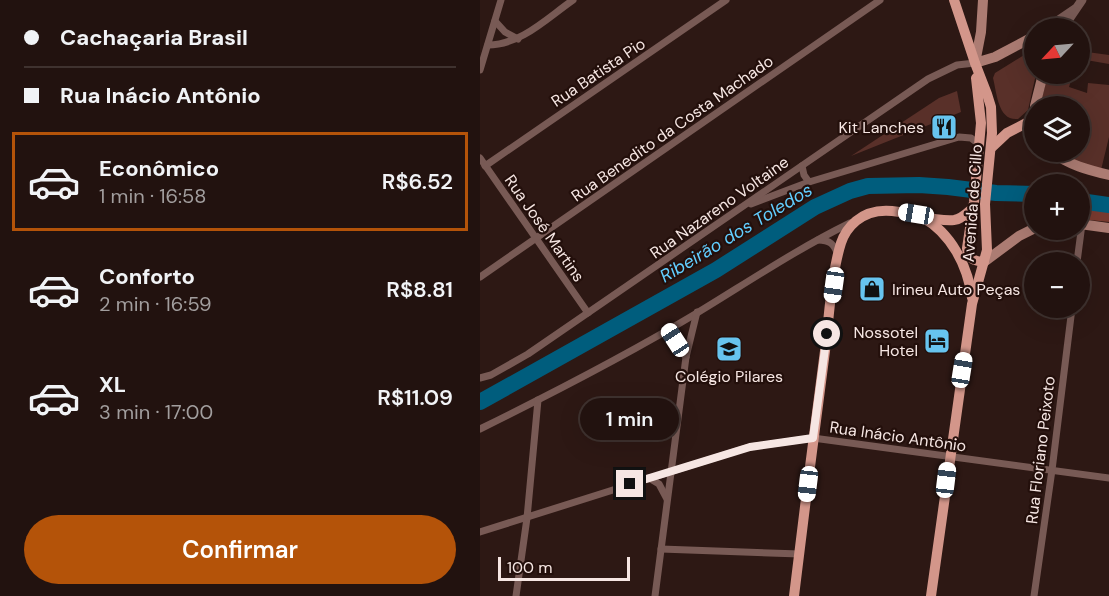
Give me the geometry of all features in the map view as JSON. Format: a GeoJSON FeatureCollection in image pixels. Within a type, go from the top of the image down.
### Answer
{"type":"FeatureCollection","features":[{"type":"Feature","properties":{"kind":"main road","name":"Avenida de Cillo"},"geometry":{"type":"LineString","coordinates":[[932,596],[972,304],[987,243],[977,205],[985,146],[992,127],[991,107],[954,0]]}},
{"type":"Feature","properties":{"kind":"main road"},"geometry":{"type":"LineString","coordinates":[[983,0],[981,32],[975,63],[995,57],[1024,43]]}},
{"type":"Feature","properties":{"kind":"main road"},"geometry":{"type":"LineString","coordinates":[[985,146],[1024,125]]}},
{"type":"Feature","properties":{"kind":"main road"},"geometry":{"type":"LineString","coordinates":[[1068,162],[1088,170],[1109,174]]}},
{"type":"Feature","properties":{"kind":"main road"},"geometry":{"type":"LineString","coordinates":[[794,596],[813,438],[842,240],[858,219],[870,213],[882,211],[955,220],[966,215],[977,205]]}},
{"type":"Feature","properties":{"kind":"main road"},"geometry":{"type":"LineString","coordinates":[[977,205],[967,248],[972,260],[984,262],[1024,234]]}},
{"type":"Feature","properties":{"kind":"main road"},"geometry":{"type":"LineString","coordinates":[[916,214],[940,230],[955,249],[969,279],[972,304]]}},
{"type":"Feature","properties":{"kind":"main road"},"geometry":{"type":"LineString","coordinates":[[1090,225],[1109,228]]}},
{"type":"Feature","properties":{"kind":"street"},"geometry":{"type":"LineString","coordinates":[[480,70],[501,0]]}},
{"type":"Feature","properties":{"kind":"street"},"geometry":{"type":"LineString","coordinates":[[488,45],[509,43],[518,39],[573,0]]}},
{"type":"Feature","properties":{"kind":"street","name":"Rua Batista Pio"},"geometry":{"type":"LineString","coordinates":[[485,166],[726,0]]}},
{"type":"Feature","properties":{"kind":"street","name":"Rua Benedito da Costa Machado"},"geometry":{"type":"LineString","coordinates":[[480,277],[879,0]]}},
{"type":"Feature","properties":{"kind":"street"},"geometry":{"type":"LineString","coordinates":[[1069,18],[1082,0]]}},
{"type":"Feature","properties":{"kind":"street"},"geometry":{"type":"LineString","coordinates":[[1062,18],[1075,9]]}},
{"type":"Feature","properties":{"kind":"street"},"geometry":{"type":"LineString","coordinates":[[495,21],[504,32],[518,39]]}},
{"type":"Feature","properties":{"kind":"street","name":"Rua Nazareno Voltaine"},"geometry":{"type":"LineString","coordinates":[[480,378],[491,375],[528,354],[588,314],[928,79],[957,65],[975,63]]}},
{"type":"Feature","properties":{"kind":"street"},"geometry":{"type":"LineString","coordinates":[[740,208],[809,182],[959,137],[971,138],[985,146]]}},
{"type":"Feature","properties":{"kind":"street","name":"Rua José Martins"},"geometry":{"type":"LineString","coordinates":[[480,158],[588,314]]}},
{"type":"Feature","properties":{"kind":"street"},"geometry":{"type":"LineString","coordinates":[[802,166],[809,182]]}},
{"type":"Feature","properties":{"kind":"street"},"geometry":{"type":"LineString","coordinates":[[480,429],[668,330],[816,240],[858,219]]}},
{"type":"Feature","properties":{"kind":"street"},"geometry":{"type":"LineString","coordinates":[[816,240],[830,241],[835,246],[838,255]]}},
{"type":"Feature","properties":{"kind":"street"},"geometry":{"type":"LineString","coordinates":[[655,596],[686,357],[698,312]]}},
{"type":"Feature","properties":{"kind":"street","name":"Rua Floriano Peixoto"},"geometry":{"type":"LineString","coordinates":[[1034,596],[1071,318]]}},
{"type":"Feature","properties":{"kind":"street"},"geometry":{"type":"LineString","coordinates":[[668,330],[686,357]]}},
{"type":"Feature","properties":{"kind":"street"},"geometry":{"type":"LineString","coordinates":[[516,596],[527,518],[538,400]]}},
{"type":"Feature","properties":{"kind":"street","name":"Rua Inácio Antônio"},"geometry":{"type":"LineString","coordinates":[[480,532],[750,447],[813,438],[1109,478]]}},
{"type":"Feature","properties":{"kind":"street"},"geometry":{"type":"LineString","coordinates":[[650,478],[659,484],[668,502]]}},
{"type":"Feature","properties":{"kind":"street"},"geometry":{"type":"LineString","coordinates":[[661,549],[800,554]]}},
{"type":"Feature","properties":{"kind":"shaded area"},"geometry":{"type":"Polygon","coordinates":[[[1090,52],[1109,55],[1109,64],[1090,61],[1090,52]]]}},
{"type":"Feature","properties":{"kind":"shaded area"},"geometry":{"type":"Polygon","coordinates":[[[1024,55],[1024,84],[1034,84],[1031,96],[1024,96],[1024,114],[1018,119],[1006,116],[1002,111],[993,78],[995,73],[1024,55]]]}},
{"type":"Feature","properties":{"kind":"shaded area"},"geometry":{"type":"Polygon","coordinates":[[[1090,83],[1109,85],[1109,137],[1101,170],[1089,168],[1077,162],[1090,162],[1090,96],[1042,96],[1046,84],[1070,84],[1069,87],[1087,93],[1090,83]]]}},
{"type":"Feature","properties":{"kind":"shaded area"},"geometry":{"type":"Polygon","coordinates":[[[957,91],[961,112],[851,156],[939,98],[957,91]]]}},
{"type":"Feature","properties":{"kind":"shaded area"},"geometry":{"type":"Polygon","coordinates":[[[1090,202],[1109,205],[1109,222],[1090,220],[1090,202]]]}},
{"type":"Feature","properties":{"kind":"waterway","name":"Ribeirão dos Toledos"},"geometry":{"type":"LineString","coordinates":[[480,402],[716,270],[815,207],[850,191],[868,186],[919,185],[1024,194]]}},
{"type":"Feature","properties":{"kind":"waterway","name":"Ribeirão dos Toledos"},"geometry":{"type":"LineString","coordinates":[[1090,202],[1109,205]]}},
{"type":"Feature","properties":{"kind":"place","name":"Kit Lanches"},"geometry":{"type":"Point","coordinates":[944,127]}},
{"type":"Feature","properties":{"kind":"place","name":"Irineu Auto Peças"},"geometry":{"type":"Point","coordinates":[872,289]}},
{"type":"Feature","properties":{"kind":"place","name":"Nossotel Hotel"},"geometry":{"type":"Point","coordinates":[937,341]}},
{"type":"Feature","properties":{"kind":"place","name":"Colégio Pilares"},"geometry":{"type":"Point","coordinates":[729,349]}},
{"type":"Feature","properties":{"kind":"route"},"geometry":{"type":"LineString","coordinates":[[630,484],[750,447],[813,438],[827,334]]}}]}
